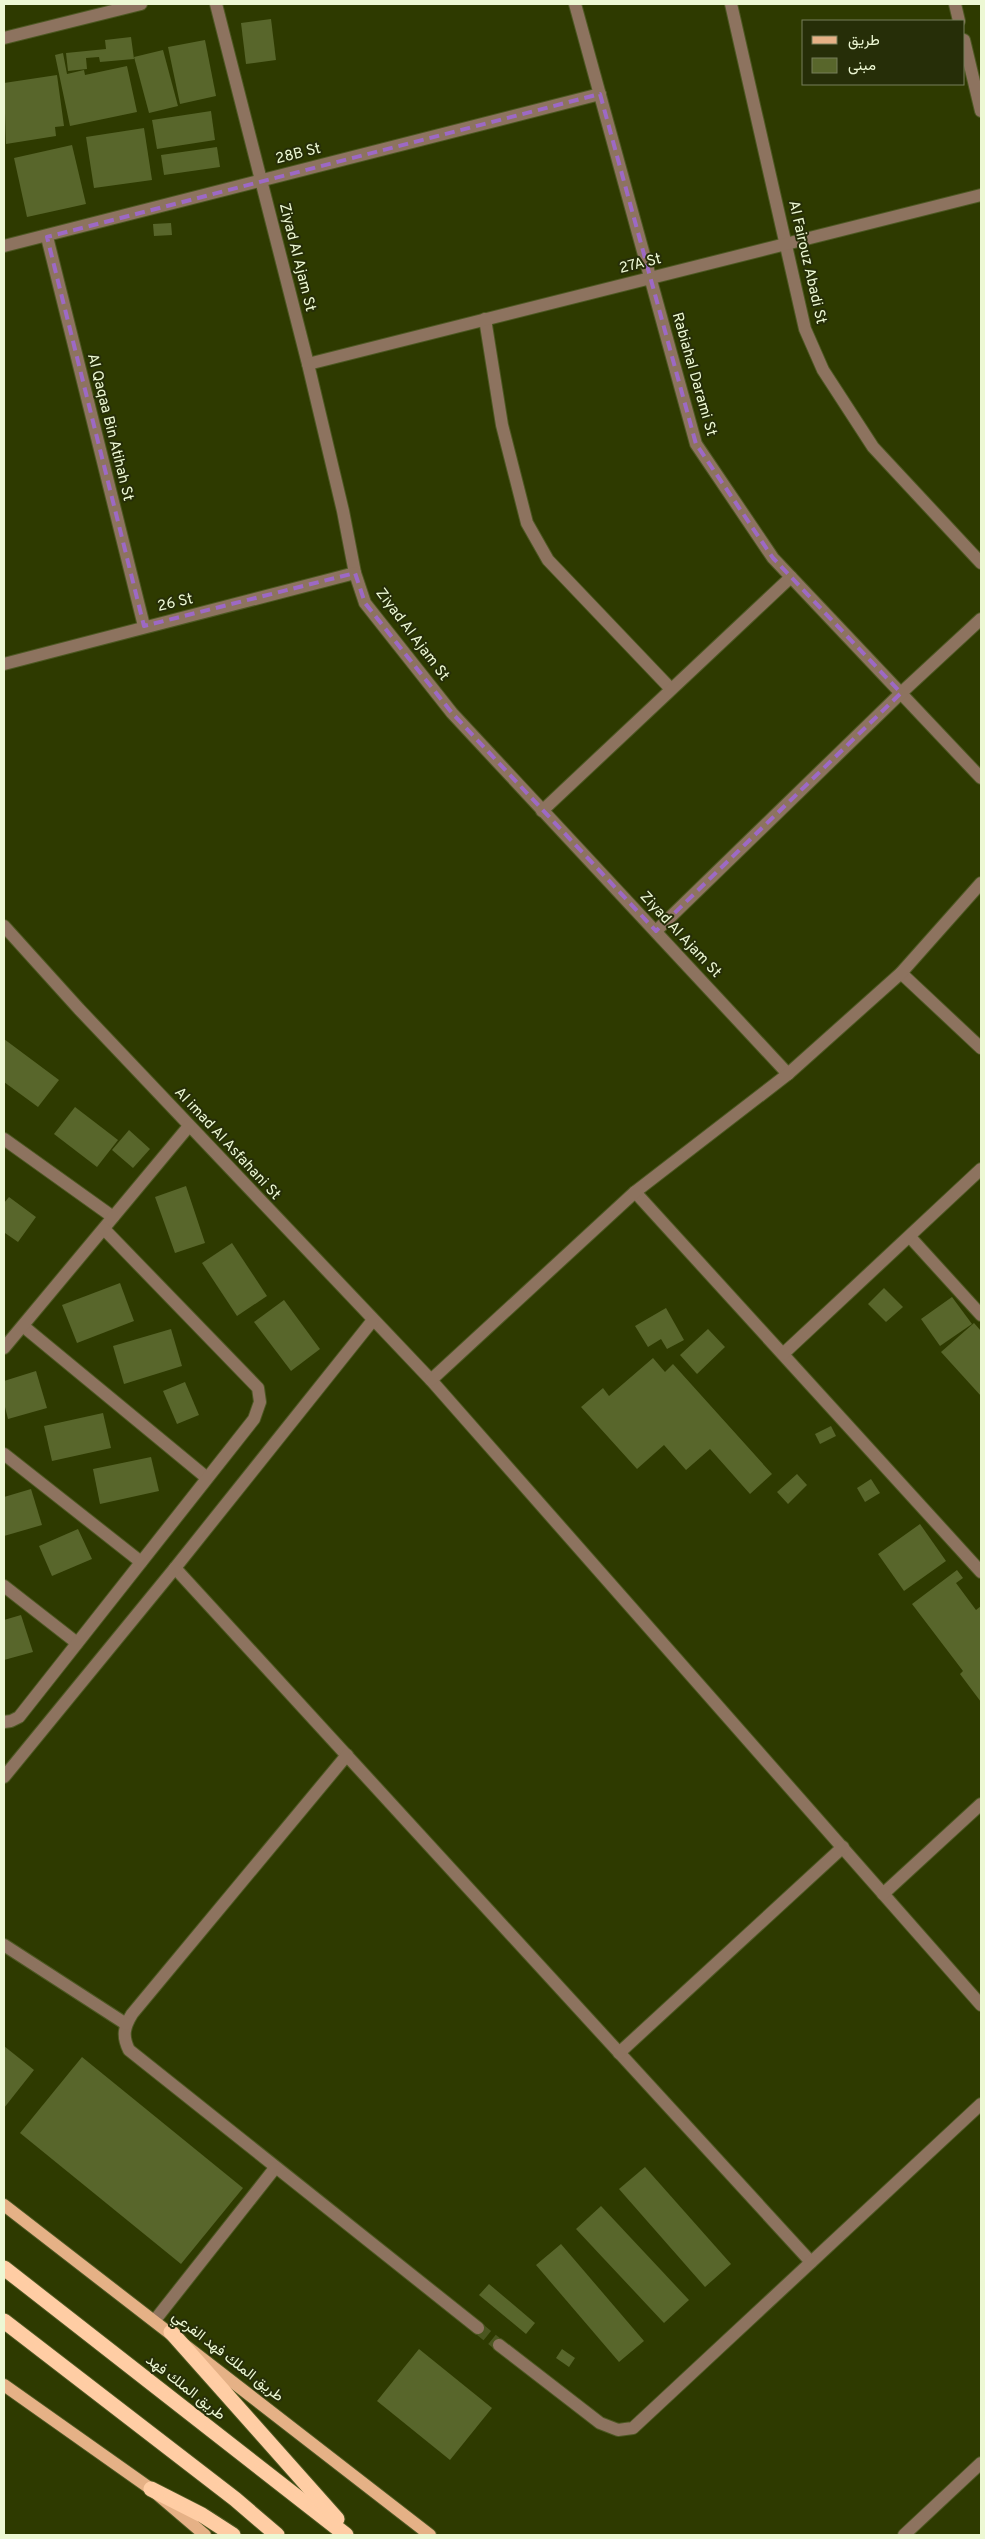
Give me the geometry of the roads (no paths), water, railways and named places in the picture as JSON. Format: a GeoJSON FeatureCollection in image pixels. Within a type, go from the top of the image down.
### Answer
{"type":"FeatureCollection","features":[{"type":"Feature","properties":{"kind":"highway","name":"طريق الملك فهد"},"geometry":{"type":"LineString","coordinates":[[4,2268],[346,2535]]}},
{"type":"Feature","properties":{"kind":"highway"},"geometry":{"type":"LineString","coordinates":[[4,2322],[235,2499],[277,2535]]}},
{"type":"Feature","properties":{"kind":"highway"},"geometry":{"type":"LineString","coordinates":[[171,2332],[351,2535]]}},
{"type":"Feature","properties":{"kind":"highway"},"geometry":{"type":"LineString","coordinates":[[151,2489],[233,2535]]}},
{"type":"Feature","properties":{"kind":"main road","name":"طريق الملك فهد الفرعي"},"geometry":{"type":"LineString","coordinates":[[4,2205],[171,2332],[430,2535]]}},
{"type":"Feature","properties":{"kind":"main road"},"geometry":{"type":"LineString","coordinates":[[4,2385],[151,2489],[205,2535]]}},
{"type":"Feature","properties":{"kind":"street"},"geometry":{"type":"LineString","coordinates":[[4,38],[142,4]]}},
{"type":"Feature","properties":{"kind":"street","name":"Ziyad Al Ajam St"},"geometry":{"type":"LineString","coordinates":[[216,4],[308,364],[343,511],[355,573],[365,603],[452,713],[788,1074]]}},
{"type":"Feature","properties":{"kind":"street","name":"Rabiahal Darami St"},"geometry":{"type":"LineString","coordinates":[[575,4],[696,444],[772,558],[981,778]]}},
{"type":"Feature","properties":{"kind":"street","name":"Al Fairouz Abadi St"},"geometry":{"type":"LineString","coordinates":[[731,4],[806,329],[823,370],[873,446],[981,563]]}},
{"type":"Feature","properties":{"kind":"street"},"geometry":{"type":"LineString","coordinates":[[955,4],[959,20]]}},
{"type":"Feature","properties":{"kind":"street"},"geometry":{"type":"LineString","coordinates":[[965,42],[976,64],[981,111]]}},
{"type":"Feature","properties":{"kind":"street","name":"28B St"},"geometry":{"type":"LineString","coordinates":[[4,246],[47,237],[261,179],[600,94]]}},
{"type":"Feature","properties":{"kind":"street","name":"27A St"},"geometry":{"type":"LineString","coordinates":[[308,364],[981,195]]}},
{"type":"Feature","properties":{"kind":"street","name":"Al Qaqaa Bin Atihah St"},"geometry":{"type":"LineString","coordinates":[[47,237],[144,626]]}},
{"type":"Feature","properties":{"kind":"street"},"geometry":{"type":"LineString","coordinates":[[485,319],[502,425],[527,524],[548,560],[671,690]]}},
{"type":"Feature","properties":{"kind":"street","name":"26 St"},"geometry":{"type":"LineString","coordinates":[[4,664],[144,626],[355,573]]}},
{"type":"Feature","properties":{"kind":"street"},"geometry":{"type":"LineString","coordinates":[[542,810],[791,577]]}},
{"type":"Feature","properties":{"kind":"street"},"geometry":{"type":"LineString","coordinates":[[656,931],[901,693],[981,619]]}},
{"type":"Feature","properties":{"kind":"street"},"geometry":{"type":"LineString","coordinates":[[431,1380],[635,1192],[788,1074],[901,973],[981,883]]}},
{"type":"Feature","properties":{"kind":"street","name":"Al imad Al Asfahani St"},"geometry":{"type":"LineString","coordinates":[[4,926],[190,1126],[431,1380],[981,2005]]}},
{"type":"Feature","properties":{"kind":"street"},"geometry":{"type":"LineString","coordinates":[[901,973],[981,1048]]}},
{"type":"Feature","properties":{"kind":"street"},"geometry":{"type":"LineString","coordinates":[[4,1348],[190,1126]]}},
{"type":"Feature","properties":{"kind":"street"},"geometry":{"type":"LineString","coordinates":[[4,1139],[114,1217]]}},
{"type":"Feature","properties":{"kind":"street"},"geometry":{"type":"LineString","coordinates":[[783,1354],[981,1169]]}},
{"type":"Feature","properties":{"kind":"street"},"geometry":{"type":"LineString","coordinates":[[635,1192],[981,1572]]}},
{"type":"Feature","properties":{"kind":"street"},"geometry":{"type":"LineString","coordinates":[[4,1722],[19,1717],[254,1419],[260,1402],[258,1388],[104,1229]]}},
{"type":"Feature","properties":{"kind":"street"},"geometry":{"type":"LineString","coordinates":[[910,1237],[981,1315]]}},
{"type":"Feature","properties":{"kind":"street"},"geometry":{"type":"LineString","coordinates":[[4,1777],[175,1568],[373,1320]]}},
{"type":"Feature","properties":{"kind":"street"},"geometry":{"type":"LineString","coordinates":[[23,1326],[207,1478]]}},
{"type":"Feature","properties":{"kind":"street"},"geometry":{"type":"LineString","coordinates":[[4,1454],[141,1562]]}},
{"type":"Feature","properties":{"kind":"street"},"geometry":{"type":"LineString","coordinates":[[175,1568],[811,2262]]}},
{"type":"Feature","properties":{"kind":"street"},"geometry":{"type":"LineString","coordinates":[[4,1586],[77,1643]]}},
{"type":"Feature","properties":{"kind":"street"},"geometry":{"type":"LineString","coordinates":[[347,1755],[126,2024],[124,2039],[129,2050],[478,2328]]}},
{"type":"Feature","properties":{"kind":"street"},"geometry":{"type":"LineString","coordinates":[[883,1894],[981,1804]]}},
{"type":"Feature","properties":{"kind":"street"},"geometry":{"type":"LineString","coordinates":[[619,2053],[843,1847]]}},
{"type":"Feature","properties":{"kind":"street"},"geometry":{"type":"LineString","coordinates":[[4,1945],[126,2024]]}},
{"type":"Feature","properties":{"kind":"street"},"geometry":{"type":"LineString","coordinates":[[499,2345],[600,2423],[618,2430],[633,2428],[981,2104]]}},
{"type":"Feature","properties":{"kind":"street"},"geometry":{"type":"LineString","coordinates":[[155,2320],[275,2168]]}},
{"type":"Feature","properties":{"kind":"street"},"geometry":{"type":"LineString","coordinates":[[904,2535],[979,2468]]}},
{"type":"Feature","properties":{"kind":"tunnel"},"geometry":{"type":"LineString","coordinates":[[478,2328],[499,2345]]}}]}
